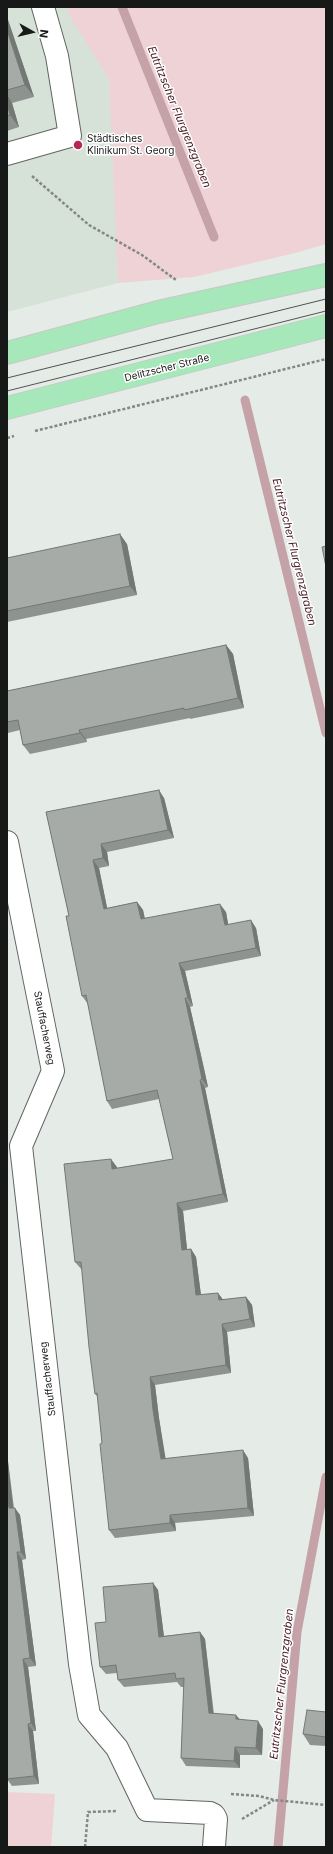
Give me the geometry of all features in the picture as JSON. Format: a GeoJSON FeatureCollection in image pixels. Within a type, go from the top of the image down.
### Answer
{"type":"FeatureCollection","features":[{"type":"Feature","properties":{"kind":"main road"},"geometry":{"type":"LineString","coordinates":[[7,353],[158,312],[326,275]]}},
{"type":"Feature","properties":{"kind":"main road","name":"Delitzscher Straße"},"geometry":{"type":"LineString","coordinates":[[7,408],[326,326]]}},
{"type":"Feature","properties":{"kind":"street"},"geometry":{"type":"LineString","coordinates":[[7,154],[70,136],[57,56],[43,7]]}},
{"type":"Feature","properties":{"kind":"street","name":"Stauffacherweg"},"geometry":{"type":"LineString","coordinates":[[7,842],[53,1071],[21,1146],[80,1664],[89,1715],[117,1748],[148,1810]]}},
{"type":"Feature","properties":{"kind":"street"},"geometry":{"type":"LineString","coordinates":[[148,1810],[210,1813],[214,1815],[216,1819],[214,1847]]}},
{"type":"Feature","properties":{"kind":"path"},"geometry":{"type":"LineString","coordinates":[[7,154],[89,225],[142,255],[177,281]]}},
{"type":"Feature","properties":{"kind":"path"},"geometry":{"type":"LineString","coordinates":[[30,432],[326,359]]}},
{"type":"Feature","properties":{"kind":"path"},"geometry":{"type":"LineString","coordinates":[[7,438],[15,436]]}},
{"type":"Feature","properties":{"kind":"path"},"geometry":{"type":"LineString","coordinates":[[225,1793],[326,1805]]}},
{"type":"Feature","properties":{"kind":"path"},"geometry":{"type":"LineString","coordinates":[[85,1847],[88,1812],[148,1810]]}},
{"type":"Feature","properties":{"kind":"shaded area","name":"Städtisches Klinikum St. Georg"},"geometry":{"type":"Polygon","coordinates":[[[7,7],[182,7],[118,283],[7,312],[7,7]]]}},
{"type":"Feature","properties":{"kind":"shaded area"},"geometry":{"type":"Polygon","coordinates":[[[66,7],[326,7],[326,244],[295,253],[194,277],[118,283],[109,79],[69,15],[66,7]]]}},
{"type":"Feature","properties":{"kind":"shaded area"},"geometry":{"type":"Polygon","coordinates":[[[7,1792],[55,1794],[51,1847],[7,1847],[7,1792]]]}},
{"type":"Feature","properties":{"kind":"building"},"geometry":{"type":"Polygon","coordinates":[[[7,30],[25,85],[7,90],[7,30]]]}},
{"type":"Feature","properties":{"kind":"building"},"geometry":{"type":"Polygon","coordinates":[[[7,103],[10,115],[7,116],[7,103]]]}},
{"type":"Feature","properties":{"kind":"building"},"geometry":{"type":"Polygon","coordinates":[[[120,534],[130,586],[7,611],[7,558],[120,534]]]}},
{"type":"Feature","properties":{"kind":"building"},"geometry":{"type":"Polygon","coordinates":[[[326,546],[326,567],[322,547],[326,546]]]}},
{"type":"Feature","properties":{"kind":"building"},"geometry":{"type":"Polygon","coordinates":[[[226,645],[238,698],[79,730],[80,733],[23,745],[18,720],[7,722],[7,691],[226,645]]]}},
{"type":"Feature","properties":{"kind":"building"},"geometry":{"type":"Polygon","coordinates":[[[159,790],[168,830],[101,844],[103,858],[93,860],[104,909],[137,902],[141,919],[220,904],[225,925],[251,920],[256,948],[179,963],[188,998],[185,998],[202,1079],[200,1080],[223,1194],[177,1203],[182,1250],[191,1249],[196,1295],[218,1293],[219,1300],[246,1297],[250,1319],[222,1324],[226,1365],[150,1377],[153,1410],[161,1459],[243,1450],[248,1508],[170,1515],[170,1523],[109,1530],[100,1444],[102,1443],[97,1393],[95,1394],[89,1347],[81,1262],[75,1262],[64,1164],[111,1159],[112,1169],[173,1159],[157,1090],[107,1101],[86,995],[82,996],[66,916],[69,916],[46,812],[159,790]]]}},
{"type":"Feature","properties":{"kind":"building"},"geometry":{"type":"Polygon","coordinates":[[[7,1490],[9,1508],[15,1508],[21,1552],[17,1552],[30,1658],[23,1659],[31,1723],[28,1724],[34,1776],[7,1779],[7,1490]]]}},
{"type":"Feature","properties":{"kind":"building"},"geometry":{"type":"Polygon","coordinates":[[[153,1583],[159,1637],[200,1632],[209,1713],[236,1715],[236,1719],[258,1721],[256,1748],[235,1747],[234,1761],[181,1758],[184,1678],[176,1679],[175,1673],[118,1680],[116,1665],[100,1667],[95,1623],[106,1622],[103,1587],[153,1583]]]}},
{"type":"Feature","properties":{"kind":"building"},"geometry":{"type":"Polygon","coordinates":[[[307,1710],[326,1712],[326,1737],[303,1734],[307,1710]]]}},
{"type":"Feature","properties":{"kind":"waterway","name":"Eutritzscher Flurgrenzgraben"},"geometry":{"type":"LineString","coordinates":[[122,7],[214,237]]}},
{"type":"Feature","properties":{"kind":"waterway","name":"Eutritzscher Flurgrenzgraben"},"geometry":{"type":"LineString","coordinates":[[245,400],[326,733]]}},
{"type":"Feature","properties":{"kind":"waterway","name":"Eutritzscher Flurgrenzgraben"},"geometry":{"type":"LineString","coordinates":[[278,1847],[297,1632],[326,1477]]}},
{"type":"Feature","properties":{"kind":"tram line"},"geometry":{"type":"LineString","coordinates":[[7,378],[326,299]]}},
{"type":"Feature","properties":{"kind":"tram line"},"geometry":{"type":"LineString","coordinates":[[7,391],[326,311]]}},
{"type":"Feature","properties":{"kind":"place","name":"Städtisches Klinikum St. Georg"},"geometry":{"type":"Point","coordinates":[78,145]}}]}
